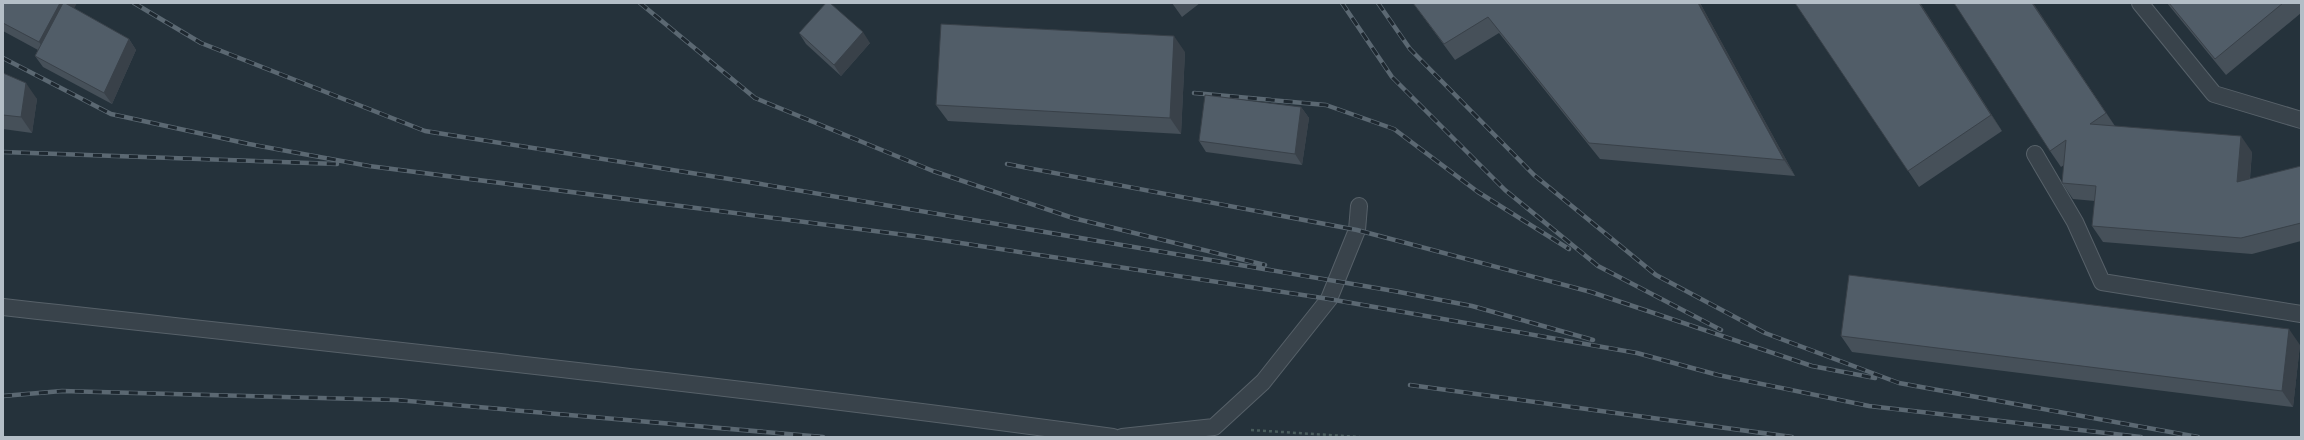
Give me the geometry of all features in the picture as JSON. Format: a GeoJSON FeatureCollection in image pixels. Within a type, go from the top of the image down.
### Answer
{"type":"FeatureCollection","features":[{"type":"Feature","properties":{"kind":"lane"},"geometry":{"type":"LineString","coordinates":[[2140,3],[2214,94],[2301,120]]}},
{"type":"Feature","properties":{"kind":"lane"},"geometry":{"type":"LineString","coordinates":[[2036,154],[2075,222],[2102,282],[2301,314]]}},
{"type":"Feature","properties":{"kind":"lane"},"geometry":{"type":"LineString","coordinates":[[1122,437],[1214,427],[1262,382],[1329,299],[1357,230],[1359,206]]}},
{"type":"Feature","properties":{"kind":"lane"},"geometry":{"type":"LineString","coordinates":[[3,307],[628,376],[900,408],[1113,437]]}},
{"type":"Feature","properties":{"kind":"path"},"geometry":{"type":"LineString","coordinates":[[1214,427],[1360,437]]}},
{"type":"Feature","properties":{"kind":"building"},"geometry":{"type":"Polygon","coordinates":[[[3,3],[60,3],[39,42],[3,23],[3,3]]]}},
{"type":"Feature","properties":{"kind":"building"},"geometry":{"type":"Polygon","coordinates":[[[63,3],[129,39],[104,93],[35,56],[63,3]]]}},
{"type":"Feature","properties":{"kind":"building"},"geometry":{"type":"Polygon","coordinates":[[[826,3],[830,3],[863,32],[834,65],[799,33],[826,3]]]}},
{"type":"Feature","properties":{"kind":"building"},"geometry":{"type":"Polygon","coordinates":[[[1413,3],[1698,3],[1784,160],[1589,143],[1488,17],[1444,44],[1413,3]]]}},
{"type":"Feature","properties":{"kind":"building"},"geometry":{"type":"Polygon","coordinates":[[[1795,3],[1919,3],[1991,115],[1908,171],[1795,3]]]}},
{"type":"Feature","properties":{"kind":"building"},"geometry":{"type":"Polygon","coordinates":[[[1954,3],[2032,3],[2106,113],[2090,124],[2241,136],[2237,182],[2301,166],[2301,223],[2241,238],[2092,226],[2096,186],[2062,183],[2066,140],[2050,151],[1954,3]]]}},
{"type":"Feature","properties":{"kind":"building"},"geometry":{"type":"Polygon","coordinates":[[[2169,3],[2283,3],[2215,59],[2169,3]]]}},
{"type":"Feature","properties":{"kind":"building"},"geometry":{"type":"Polygon","coordinates":[[[941,24],[1174,36],[1170,118],[936,105],[941,24]]]}},
{"type":"Feature","properties":{"kind":"building"},"geometry":{"type":"Polygon","coordinates":[[[3,73],[26,83],[21,117],[3,115],[3,73]]]}},
{"type":"Feature","properties":{"kind":"building"},"geometry":{"type":"Polygon","coordinates":[[[1205,95],[1301,107],[1295,154],[1199,141],[1205,95]]]}},
{"type":"Feature","properties":{"kind":"building"},"geometry":{"type":"Polygon","coordinates":[[[1849,275],[2289,329],[2282,391],[1841,336],[1849,275]]]}},
{"type":"Feature","properties":{"kind":"railway"},"geometry":{"type":"LineString","coordinates":[[134,3],[201,43],[425,131],[761,184],[1394,291],[1472,306],[1593,340]]}},
{"type":"Feature","properties":{"kind":"railway"},"geometry":{"type":"LineString","coordinates":[[640,3],[755,98],[933,171],[1073,218],[1265,265]]}},
{"type":"Feature","properties":{"kind":"railway"},"geometry":{"type":"LineString","coordinates":[[1342,3],[1392,77],[1505,190],[1598,266],[1721,330]]}},
{"type":"Feature","properties":{"kind":"railway"},"geometry":{"type":"LineString","coordinates":[[1378,3],[1410,49],[1534,175],[1656,275],[1765,333],[1899,383],[2198,437]]}},
{"type":"Feature","properties":{"kind":"railway"},"geometry":{"type":"LineString","coordinates":[[3,58],[111,114],[249,144],[369,166],[921,237],[1329,299],[1637,353],[1718,375],[1869,406],[2141,437]]}},
{"type":"Feature","properties":{"kind":"railway"},"geometry":{"type":"LineString","coordinates":[[1194,93],[1326,105],[1394,129],[1478,192],[1569,249]]}},
{"type":"Feature","properties":{"kind":"railway"},"geometry":{"type":"LineString","coordinates":[[3,152],[337,164]]}},
{"type":"Feature","properties":{"kind":"railway"},"geometry":{"type":"LineString","coordinates":[[1007,164],[1357,230],[1591,292],[1812,366],[1875,378]]}},
{"type":"Feature","properties":{"kind":"railway"},"geometry":{"type":"LineString","coordinates":[[1410,385],[1792,437]]}},
{"type":"Feature","properties":{"kind":"railway"},"geometry":{"type":"LineString","coordinates":[[3,396],[62,391],[397,400],[823,437]]}}]}
